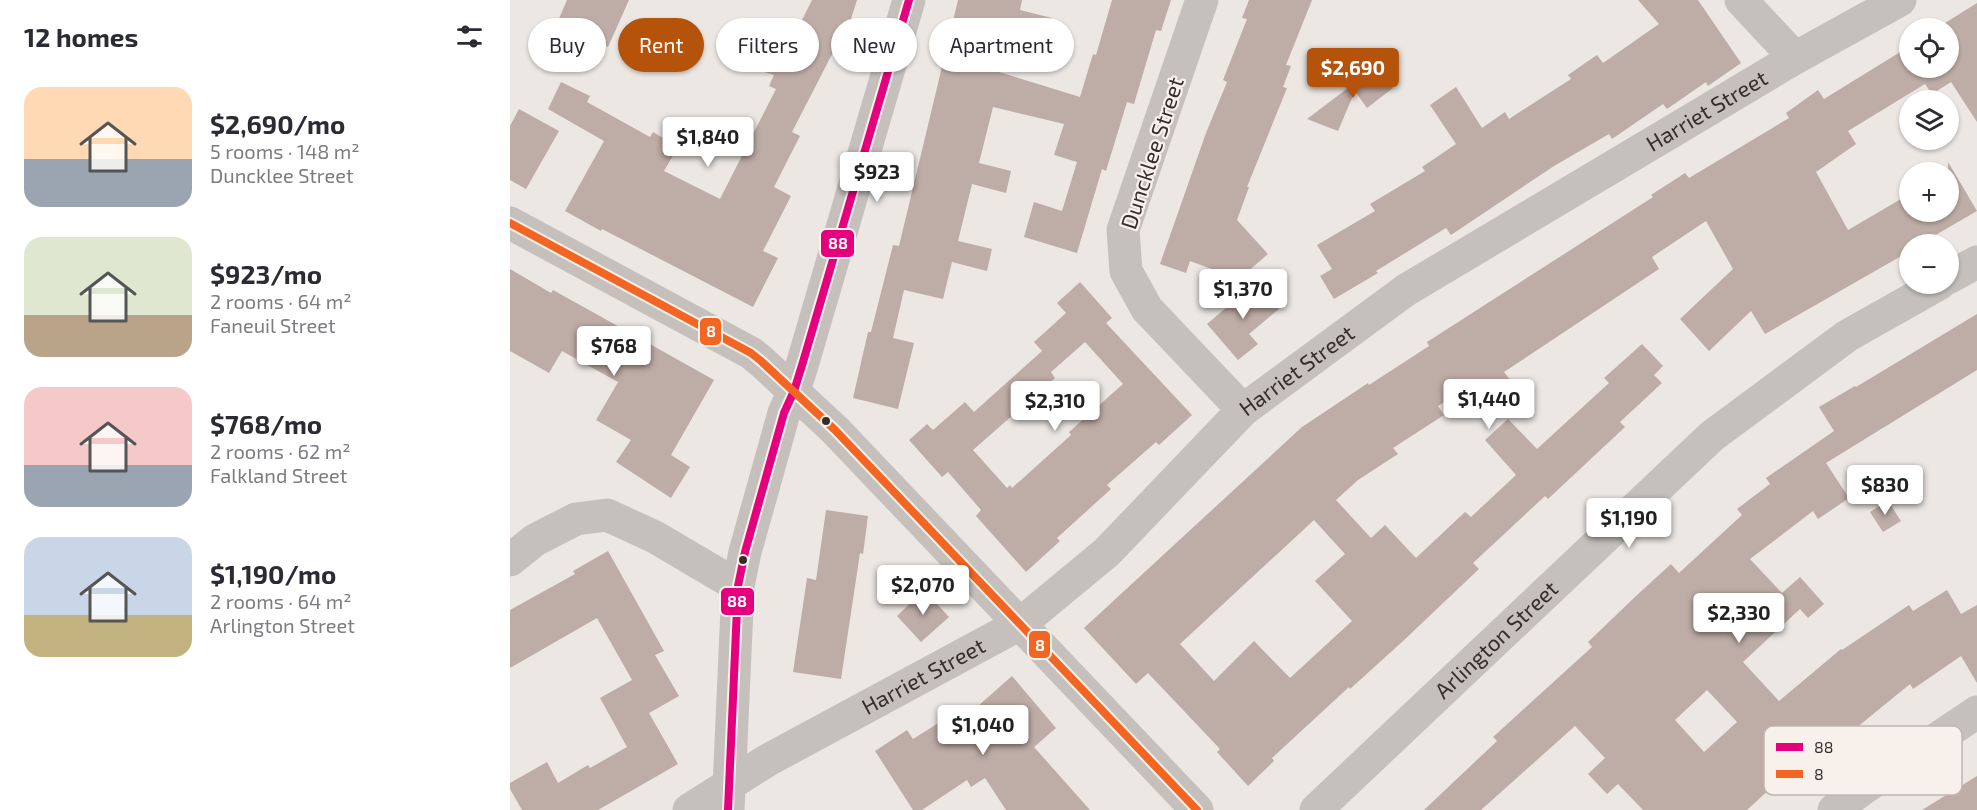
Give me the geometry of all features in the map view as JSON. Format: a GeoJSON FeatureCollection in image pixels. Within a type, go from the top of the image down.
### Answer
{"type":"FeatureCollection","features":[{"type":"Feature","properties":{"kind":"street"},"geometry":{"type":"LineString","coordinates":[[728,798],[738,586],[745,552],[784,413],[794,391],[909,0]]}},
{"type":"Feature","properties":{"kind":"street","name":"Duncklee Street"},"geometry":{"type":"LineString","coordinates":[[1202,0],[1123,230],[1126,271],[1147,309],[1244,410]]}},
{"type":"Feature","properties":{"kind":"street"},"geometry":{"type":"LineString","coordinates":[[1742,0],[1796,58]]}},
{"type":"Feature","properties":{"kind":"street","name":"Harriet Street"},"geometry":{"type":"LineString","coordinates":[[689,810],[728,798],[768,760],[1020,624],[1107,552],[1244,410],[1406,290],[1796,58],[1900,0]]}},
{"type":"Feature","properties":{"kind":"street"},"geometry":{"type":"LineString","coordinates":[[510,223],[751,353],[835,430],[1197,810]]}},
{"type":"Feature","properties":{"kind":"street"},"geometry":{"type":"LineString","coordinates":[[1959,272],[1977,262]]}},
{"type":"Feature","properties":{"kind":"street","name":"Arlington Street"},"geometry":{"type":"LineString","coordinates":[[1316,810],[1712,436],[1847,336],[1921,294]]}},
{"type":"Feature","properties":{"kind":"street"},"geometry":{"type":"LineString","coordinates":[[510,560],[535,540],[576,519],[607,515],[655,537],[738,586]]}},
{"type":"Feature","properties":{"kind":"street"},"geometry":{"type":"LineString","coordinates":[[1956,726],[1977,712]]}},
{"type":"Feature","properties":{"kind":"street"},"geometry":{"type":"LineString","coordinates":[[1834,810],[1854,795]]}},
{"type":"Feature","properties":{"kind":"building"},"geometry":{"type":"Polygon","coordinates":[[[567,0],[629,0],[621,18],[618,18],[618,25],[608,47],[606,46],[606,18],[559,18],[567,0]]]}},
{"type":"Feature","properties":{"kind":"building"},"geometry":{"type":"Polygon","coordinates":[[[812,0],[857,0],[851,18],[831,18],[831,56],[792,132],[800,136],[774,187],[791,196],[763,251],[778,258],[753,307],[565,211],[604,141],[548,109],[561,82],[590,96],[587,102],[650,137],[653,132],[678,147],[664,171],[720,199],[776,89],[769,86],[774,75],[765,72],[819,72],[819,18],[803,18],[812,0]]]}},
{"type":"Feature","properties":{"kind":"building"},"geometry":{"type":"Polygon","coordinates":[[[958,0],[1022,0],[1020,10],[1052,18],[954,18],[958,0]]]}},
{"type":"Feature","properties":{"kind":"building"},"geometry":{"type":"Polygon","coordinates":[[[1112,0],[1171,0],[1161,31],[1156,30],[1134,104],[1127,102],[1106,171],[1102,169],[1077,253],[1024,237],[1034,202],[1062,211],[1077,162],[1054,155],[1064,124],[993,107],[979,163],[1011,171],[1006,193],[972,184],[958,241],[992,249],[987,271],[952,262],[943,299],[904,290],[893,338],[914,343],[898,409],[853,398],[868,332],[871,332],[893,245],[899,246],[941,72],[999,72],[1080,97],[1093,54],[1096,55],[1112,0]]]}},
{"type":"Feature","properties":{"kind":"building"},"geometry":{"type":"Polygon","coordinates":[[[1249,0],[1312,0],[1286,65],[1291,66],[1283,87],[1287,88],[1247,187],[1249,187],[1237,220],[1268,254],[1239,279],[1190,261],[1186,273],[1160,264],[1206,133],[1227,82],[1223,80],[1247,19],[1242,18],[1249,0]]]}},
{"type":"Feature","properties":{"kind":"building"},"geometry":{"type":"Polygon","coordinates":[[[1638,0],[1698,0],[1741,63],[1708,86],[1706,82],[1667,109],[1663,104],[1612,139],[1609,134],[1554,166],[1451,235],[1446,228],[1334,299],[1320,276],[1332,269],[1317,245],[1375,211],[1370,204],[1425,171],[1422,167],[1456,144],[1430,105],[1456,87],[1482,128],[1505,112],[1509,119],[1571,79],[1568,75],[1597,55],[1603,63],[1659,24],[1638,0]]]}},
{"type":"Feature","properties":{"kind":"building"},"geometry":{"type":"Polygon","coordinates":[[[1977,3],[1977,122],[1959,94],[1959,90],[1956,90],[1951,82],[1938,90],[1929,90],[1925,84],[1915,90],[1899,90],[1899,100],[1848,131],[1856,144],[1816,172],[1848,230],[1899,200],[1899,222],[1958,222],[1937,234],[1899,234],[1899,257],[1765,334],[1751,311],[1709,351],[1680,319],[1733,269],[1706,221],[1652,257],[1659,269],[1504,372],[1511,381],[1486,398],[1474,383],[1438,406],[1444,415],[1393,448],[1398,454],[1358,480],[1336,500],[1371,538],[1385,525],[1416,558],[1465,512],[1471,517],[1516,475],[1485,440],[1508,419],[1537,449],[1609,383],[1604,378],[1642,344],[1663,366],[1654,375],[1662,383],[1620,422],[1625,427],[1548,499],[1545,496],[1473,563],[1479,569],[1402,642],[1272,758],[1274,761],[1248,786],[1217,752],[1220,749],[1148,673],[1136,684],[1084,628],[1302,427],[1429,346],[1427,342],[1653,197],[1651,195],[1685,173],[1689,178],[1789,118],[1786,113],[1818,90],[1824,99],[1899,53],[1899,78],[1959,78],[1959,18],[1953,18],[1977,3]],[[1314,520],[1180,644],[1214,681],[1254,641],[1290,678],[1352,621],[1315,581],[1345,554],[1314,520]]]}},
{"type":"Feature","properties":{"kind":"building"},"geometry":{"type":"Polygon","coordinates":[[[1377,66],[1393,88],[1367,108],[1355,91],[1338,131],[1307,119],[1377,66]]]}},
{"type":"Feature","properties":{"kind":"building"},"geometry":{"type":"Polygon","coordinates":[[[519,109],[559,131],[526,189],[510,180],[510,126],[519,109]]]}},
{"type":"Feature","properties":{"kind":"building"},"geometry":{"type":"Polygon","coordinates":[[[1959,181],[1977,211],[1959,221],[1959,181]]]}},
{"type":"Feature","properties":{"kind":"building"},"geometry":{"type":"Polygon","coordinates":[[[510,269],[551,293],[553,290],[714,380],[671,455],[690,467],[671,498],[616,462],[631,440],[596,420],[618,382],[562,351],[549,373],[510,351],[510,269]]]}},
{"type":"Feature","properties":{"kind":"building"},"geometry":{"type":"Polygon","coordinates":[[[1080,282],[1112,318],[1106,323],[1192,415],[1159,445],[1156,442],[1107,485],[1111,489],[1057,538],[1060,541],[1026,572],[976,516],[981,510],[948,472],[942,477],[909,440],[927,424],[933,430],[965,402],[974,412],[1042,351],[1034,342],[1066,313],[1057,303],[1080,282]],[[1085,342],[1051,372],[1055,378],[973,450],[1007,488],[1010,485],[1012,488],[1071,435],[1069,432],[1123,384],[1085,342]]]}},
{"type":"Feature","properties":{"kind":"building"},"geometry":{"type":"Polygon","coordinates":[[[1256,282],[1279,309],[1249,334],[1258,344],[1238,360],[1207,324],[1256,282]]]}},
{"type":"Feature","properties":{"kind":"building"},"geometry":{"type":"Polygon","coordinates":[[[1977,314],[1977,370],[1826,463],[1849,498],[1818,519],[1813,511],[1750,559],[1782,593],[1800,577],[1824,604],[1808,618],[1800,609],[1743,662],[1779,701],[1841,649],[1909,605],[1913,611],[1947,590],[1961,614],[1977,605],[1977,683],[1961,656],[1913,689],[1910,684],[1859,726],[1764,726],[1764,794],[1747,810],[1643,810],[1618,784],[1607,794],[1588,774],[1605,758],[1575,726],[1481,810],[1424,810],[1497,741],[1493,737],[1592,647],[1588,642],[1636,596],[1671,564],[1679,573],[1742,515],[1737,509],[1770,484],[1766,478],[1834,431],[1819,407],[1977,314]],[[1707,690],[1675,720],[1704,752],[1737,722],[1707,690]]]}},
{"type":"Feature","properties":{"kind":"building"},"geometry":{"type":"Polygon","coordinates":[[[1888,501],[1901,521],[1883,532],[1870,512],[1888,501]]]}},
{"type":"Feature","properties":{"kind":"building"},"geometry":{"type":"Polygon","coordinates":[[[826,510],[868,516],[863,554],[860,553],[841,679],[793,672],[807,578],[816,580],[826,510]]]}},
{"type":"Feature","properties":{"kind":"building"},"geometry":{"type":"Polygon","coordinates":[[[608,551],[664,651],[655,655],[679,696],[649,713],[678,764],[598,810],[522,810],[510,789],[510,783],[547,762],[558,783],[588,765],[590,768],[627,747],[600,698],[632,680],[597,618],[510,668],[510,610],[575,574],[573,571],[608,551]]]}},
{"type":"Feature","properties":{"kind":"building"},"geometry":{"type":"Polygon","coordinates":[[[924,590],[949,617],[921,642],[897,616],[924,590]]]}},
{"type":"Feature","properties":{"kind":"building"},"geometry":{"type":"Polygon","coordinates":[[[1012,676],[1056,728],[1034,747],[1090,810],[1006,810],[985,778],[971,787],[967,780],[922,810],[913,810],[875,751],[907,730],[913,739],[964,707],[969,714],[1012,676]]]}},
{"type":"Feature","properties":{"kind":"building"},"geometry":{"type":"Polygon","coordinates":[[[1977,776],[1977,810],[1922,810],[1946,795],[1962,795],[1962,785],[1977,776]]]}},
{"type":"Feature","properties":{"kind":"transit line","name":"88"},"geometry":{"type":"LineString","coordinates":[[728,810],[738,586],[745,552],[784,413],[803,362],[909,0]]}},
{"type":"Feature","properties":{"kind":"transit line","name":"8"},"geometry":{"type":"LineString","coordinates":[[510,223],[751,353],[761,361],[835,430],[1197,810]]}}]}
